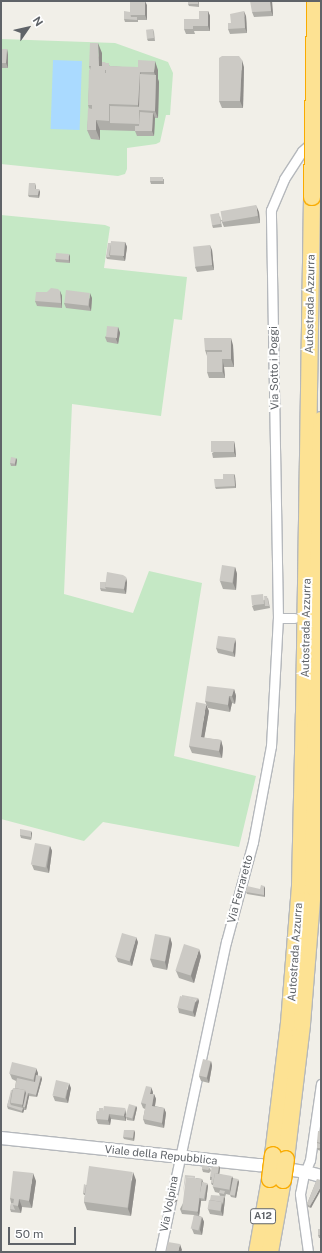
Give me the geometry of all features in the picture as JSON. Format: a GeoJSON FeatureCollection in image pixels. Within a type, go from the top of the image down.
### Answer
{"type":"FeatureCollection","features":[{"type":"Feature","properties":{"kind":"highway","name":"Autostrada Azzurra"},"geometry":{"type":"LineString","coordinates":[[279,1157],[300,886],[305,698],[315,1]]}},
{"type":"Feature","properties":{"kind":"highway","name":"Autostrada Azzurra"},"geometry":{"type":"LineString","coordinates":[[270,1252],[279,1157],[302,1024],[313,887],[321,420]]}},
{"type":"Feature","properties":{"kind":"highway","name":"Autostrada Azzurra"},"geometry":{"type":"LineString","coordinates":[[257,1252],[276,1180]]}},
{"type":"Feature","properties":{"kind":"main road","name":"Viale della Repubblica"},"geometry":{"type":"LineString","coordinates":[[1,1138],[260,1164],[321,1176]]}},
{"type":"Feature","properties":{"kind":"street","name":"Via Sotto i Poggi"},"geometry":{"type":"LineString","coordinates":[[278,618],[271,210],[284,179],[302,151],[321,134]]}},
{"type":"Feature","properties":{"kind":"street"},"geometry":{"type":"LineString","coordinates":[[278,618],[294,618]]}},
{"type":"Feature","properties":{"kind":"street","name":"Via Ferraretto"},"geometry":{"type":"LineString","coordinates":[[179,1156],[226,942],[253,842],[271,746],[278,618]]}},
{"type":"Feature","properties":{"kind":"street"},"geometry":{"type":"LineString","coordinates":[[308,1252],[300,1194],[303,1178],[310,1160],[321,1084]]}},
{"type":"Feature","properties":{"kind":"street","name":"Via Volpina"},"geometry":{"type":"LineString","coordinates":[[160,1252],[179,1156]]}},
{"type":"Feature","properties":{"kind":"green space"},"geometry":{"type":"Polygon","coordinates":[[[1,39],[115,43],[168,62],[173,73],[170,115],[166,115],[160,142],[156,144],[127,148],[127,169],[125,174],[118,176],[1,164],[1,39]]]}},
{"type":"Feature","properties":{"kind":"green space"},"geometry":{"type":"Polygon","coordinates":[[[1,215],[105,225],[110,227],[104,268],[187,277],[182,320],[174,319],[161,416],[72,404],[64,594],[133,613],[149,571],[202,583],[174,756],[256,776],[239,847],[103,822],[84,841],[1,819],[1,215]]]}},
{"type":"Feature","properties":{"kind":"water"},"geometry":{"type":"Polygon","coordinates":[[[53,60],[82,61],[80,130],[51,129],[53,60]]]}},
{"type":"Feature","properties":{"kind":"building"},"geometry":{"type":"Polygon","coordinates":[[[130,1],[145,1],[145,15],[130,15],[130,1]]]}},
{"type":"Feature","properties":{"kind":"building"},"geometry":{"type":"Polygon","coordinates":[[[188,1],[198,1],[198,4],[188,4],[188,1]]]}},
{"type":"Feature","properties":{"kind":"building"},"geometry":{"type":"Polygon","coordinates":[[[250,1],[270,1],[271,11],[252,12],[250,1]]]}},
{"type":"Feature","properties":{"kind":"building"},"geometry":{"type":"Polygon","coordinates":[[[124,11],[130,12],[131,17],[137,17],[137,20],[124,19],[124,11]]]}},
{"type":"Feature","properties":{"kind":"building"},"geometry":{"type":"Polygon","coordinates":[[[199,11],[208,11],[208,26],[193,26],[193,29],[184,29],[184,19],[199,19],[199,11]]]}},
{"type":"Feature","properties":{"kind":"building"},"geometry":{"type":"Polygon","coordinates":[[[244,11],[245,28],[228,29],[228,23],[231,23],[230,14],[244,11]]]}},
{"type":"Feature","properties":{"kind":"building"},"geometry":{"type":"Polygon","coordinates":[[[153,29],[154,38],[147,39],[146,30],[153,29]]]}},
{"type":"Feature","properties":{"kind":"building"},"geometry":{"type":"Polygon","coordinates":[[[90,43],[98,43],[99,66],[103,66],[103,63],[109,63],[109,66],[138,67],[138,60],[155,61],[154,72],[140,72],[138,105],[109,104],[109,121],[96,120],[96,130],[87,130],[88,108],[92,109],[92,105],[88,105],[89,70],[91,66],[89,66],[90,43]]]}},
{"type":"Feature","properties":{"kind":"building"},"geometry":{"type":"Polygon","coordinates":[[[1,49],[7,49],[6,63],[1,63],[1,49]]]}},
{"type":"Feature","properties":{"kind":"building"},"geometry":{"type":"Polygon","coordinates":[[[222,56],[239,56],[242,60],[240,101],[219,101],[219,58],[222,56]]]}},
{"type":"Feature","properties":{"kind":"building"},"geometry":{"type":"Polygon","coordinates":[[[140,74],[156,75],[155,111],[139,110],[139,124],[110,123],[110,106],[139,107],[140,74]]]}},
{"type":"Feature","properties":{"kind":"building"},"geometry":{"type":"Polygon","coordinates":[[[140,112],[153,113],[152,131],[135,131],[135,126],[139,126],[140,112]]]}},
{"type":"Feature","properties":{"kind":"building"},"geometry":{"type":"Polygon","coordinates":[[[150,177],[163,177],[163,181],[150,181],[150,177]]]}},
{"type":"Feature","properties":{"kind":"building"},"geometry":{"type":"Polygon","coordinates":[[[29,183],[35,183],[35,189],[39,189],[38,195],[28,195],[29,183]]]}},
{"type":"Feature","properties":{"kind":"building"},"geometry":{"type":"Polygon","coordinates":[[[256,205],[258,216],[222,222],[221,211],[256,205]]]}},
{"type":"Feature","properties":{"kind":"building"},"geometry":{"type":"Polygon","coordinates":[[[219,213],[221,224],[212,225],[210,215],[219,213]]]}},
{"type":"Feature","properties":{"kind":"building"},"geometry":{"type":"Polygon","coordinates":[[[111,241],[125,242],[124,256],[110,255],[111,241]]]}},
{"type":"Feature","properties":{"kind":"building"},"geometry":{"type":"Polygon","coordinates":[[[108,243],[111,243],[110,257],[106,257],[108,243]]]}},
{"type":"Feature","properties":{"kind":"building"},"geometry":{"type":"Polygon","coordinates":[[[210,245],[212,265],[195,267],[193,247],[210,245]]]}},
{"type":"Feature","properties":{"kind":"building"},"geometry":{"type":"Polygon","coordinates":[[[56,253],[69,254],[69,260],[56,259],[56,253]]]}},
{"type":"Feature","properties":{"kind":"building"},"geometry":{"type":"Polygon","coordinates":[[[51,288],[58,289],[60,291],[61,303],[35,301],[36,292],[47,292],[51,288]]]}},
{"type":"Feature","properties":{"kind":"building"},"geometry":{"type":"Polygon","coordinates":[[[66,290],[90,293],[88,306],[64,303],[66,290]]]}},
{"type":"Feature","properties":{"kind":"building"},"geometry":{"type":"Polygon","coordinates":[[[107,326],[118,327],[117,338],[106,337],[107,326]]]}},
{"type":"Feature","properties":{"kind":"building"},"geometry":{"type":"Polygon","coordinates":[[[204,338],[231,338],[231,359],[222,359],[222,350],[205,350],[204,338]]]}},
{"type":"Feature","properties":{"kind":"building"},"geometry":{"type":"Polygon","coordinates":[[[207,352],[222,352],[222,372],[207,372],[207,352]]]}},
{"type":"Feature","properties":{"kind":"building"},"geometry":{"type":"Polygon","coordinates":[[[211,441],[234,441],[234,452],[211,452],[211,441]]]}},
{"type":"Feature","properties":{"kind":"building"},"geometry":{"type":"Polygon","coordinates":[[[11,457],[16,458],[15,464],[10,463],[11,457]]]}},
{"type":"Feature","properties":{"kind":"building"},"geometry":{"type":"Polygon","coordinates":[[[223,474],[234,474],[235,486],[215,487],[214,479],[223,479],[223,474]]]}},
{"type":"Feature","properties":{"kind":"building"},"geometry":{"type":"Polygon","coordinates":[[[222,565],[235,567],[232,583],[219,581],[222,565]]]}},
{"type":"Feature","properties":{"kind":"building"},"geometry":{"type":"Polygon","coordinates":[[[107,572],[126,577],[124,589],[105,587],[107,572]]]}},
{"type":"Feature","properties":{"kind":"building"},"geometry":{"type":"Polygon","coordinates":[[[100,582],[106,582],[106,589],[100,588],[100,582]]]}},
{"type":"Feature","properties":{"kind":"building"},"geometry":{"type":"Polygon","coordinates":[[[263,594],[264,604],[252,605],[251,595],[263,594]]]}},
{"type":"Feature","properties":{"kind":"building"},"geometry":{"type":"Polygon","coordinates":[[[264,596],[267,596],[269,606],[265,606],[264,596]]]}},
{"type":"Feature","properties":{"kind":"building"},"geometry":{"type":"Polygon","coordinates":[[[218,636],[235,638],[233,652],[216,648],[218,636]]]}},
{"type":"Feature","properties":{"kind":"building"},"geometry":{"type":"Polygon","coordinates":[[[207,686],[234,689],[232,696],[229,696],[228,705],[205,701],[207,686]]]}},
{"type":"Feature","properties":{"kind":"building"},"geometry":{"type":"Polygon","coordinates":[[[196,702],[206,704],[201,737],[221,740],[219,751],[189,746],[196,702]]]}},
{"type":"Feature","properties":{"kind":"building"},"geometry":{"type":"Polygon","coordinates":[[[20,829],[31,831],[31,837],[20,835],[20,829]]]}},
{"type":"Feature","properties":{"kind":"building"},"geometry":{"type":"Polygon","coordinates":[[[35,843],[50,846],[46,867],[31,865],[35,843]]]}},
{"type":"Feature","properties":{"kind":"building"},"geometry":{"type":"Polygon","coordinates":[[[261,885],[264,886],[264,895],[246,892],[247,886],[260,889],[261,885]]]}},
{"type":"Feature","properties":{"kind":"building"},"geometry":{"type":"Polygon","coordinates":[[[122,933],[136,937],[130,961],[115,957],[122,933]]]}},
{"type":"Feature","properties":{"kind":"building"},"geometry":{"type":"Polygon","coordinates":[[[155,934],[170,937],[165,961],[150,959],[155,934]]]}},
{"type":"Feature","properties":{"kind":"building"},"geometry":{"type":"Polygon","coordinates":[[[184,944],[199,949],[191,976],[175,971],[184,944]]]}},
{"type":"Feature","properties":{"kind":"building"},"geometry":{"type":"Polygon","coordinates":[[[182,995],[198,998],[197,1002],[196,1000],[182,997],[182,995]]]}},
{"type":"Feature","properties":{"kind":"building"},"geometry":{"type":"Polygon","coordinates":[[[180,996],[196,1000],[193,1012],[177,1008],[180,996]]]}},
{"type":"Feature","properties":{"kind":"building"},"geometry":{"type":"Polygon","coordinates":[[[203,1059],[211,1061],[207,1077],[199,1075],[203,1059]]]}},
{"type":"Feature","properties":{"kind":"building"},"geometry":{"type":"Polygon","coordinates":[[[12,1062],[36,1068],[33,1080],[9,1074],[12,1062]]]}},
{"type":"Feature","properties":{"kind":"building"},"geometry":{"type":"Polygon","coordinates":[[[36,1075],[41,1076],[36,1095],[28,1093],[25,1107],[23,1107],[26,1093],[25,1090],[15,1088],[17,1078],[35,1082],[36,1075]]]}},
{"type":"Feature","properties":{"kind":"building"},"geometry":{"type":"Polygon","coordinates":[[[56,1080],[69,1083],[65,1099],[52,1096],[56,1080]]]}},
{"type":"Feature","properties":{"kind":"building"},"geometry":{"type":"Polygon","coordinates":[[[146,1086],[151,1087],[150,1094],[154,1094],[152,1106],[164,1108],[162,1123],[143,1119],[146,1104],[141,1103],[146,1086]]]}},
{"type":"Feature","properties":{"kind":"building"},"geometry":{"type":"Polygon","coordinates":[[[13,1088],[25,1090],[23,1105],[11,1103],[13,1088]]]}},
{"type":"Feature","properties":{"kind":"building"},"geometry":{"type":"Polygon","coordinates":[[[11,1090],[11,1105],[23,1108],[22,1111],[7,1106],[11,1090]]]}},
{"type":"Feature","properties":{"kind":"building"},"geometry":{"type":"Polygon","coordinates":[[[129,1104],[136,1106],[132,1118],[125,1116],[129,1104]]]}},
{"type":"Feature","properties":{"kind":"building"},"geometry":{"type":"Polygon","coordinates":[[[104,1106],[125,1108],[124,1116],[109,1114],[108,1120],[96,1119],[97,1111],[103,1111],[104,1106]]]}},
{"type":"Feature","properties":{"kind":"building"},"geometry":{"type":"Polygon","coordinates":[[[99,1108],[103,1108],[103,1111],[99,1111],[99,1108]]]}},
{"type":"Feature","properties":{"kind":"building"},"geometry":{"type":"Polygon","coordinates":[[[124,1130],[134,1130],[133,1138],[123,1137],[124,1130]]]}},
{"type":"Feature","properties":{"kind":"building"},"geometry":{"type":"Polygon","coordinates":[[[318,1131],[321,1131],[321,1143],[317,1142],[318,1131]]]}},
{"type":"Feature","properties":{"kind":"building"},"geometry":{"type":"Polygon","coordinates":[[[317,1143],[321,1144],[321,1148],[317,1148],[317,1143]]]}},
{"type":"Feature","properties":{"kind":"building"},"geometry":{"type":"Polygon","coordinates":[[[204,1164],[210,1168],[208,1170],[202,1169],[202,1165],[204,1164]]]}},
{"type":"Feature","properties":{"kind":"building"},"geometry":{"type":"Polygon","coordinates":[[[212,1165],[219,1166],[218,1173],[215,1173],[213,1183],[211,1183],[212,1177],[210,1177],[212,1165]]]}},
{"type":"Feature","properties":{"kind":"building"},"geometry":{"type":"Polygon","coordinates":[[[89,1166],[133,1172],[128,1208],[84,1202],[89,1166]]]}},
{"type":"Feature","properties":{"kind":"building"},"geometry":{"type":"Polygon","coordinates":[[[13,1171],[33,1173],[29,1201],[19,1199],[18,1206],[13,1205],[14,1199],[10,1198],[13,1171]]]}},
{"type":"Feature","properties":{"kind":"building"},"geometry":{"type":"Polygon","coordinates":[[[215,1173],[232,1176],[229,1190],[213,1187],[215,1173]]]}},
{"type":"Feature","properties":{"kind":"building"},"geometry":{"type":"Polygon","coordinates":[[[185,1175],[195,1176],[195,1178],[186,1177],[183,1193],[185,1175]]]}},
{"type":"Feature","properties":{"kind":"building"},"geometry":{"type":"Polygon","coordinates":[[[186,1177],[202,1179],[198,1212],[182,1210],[186,1177]]]}},
{"type":"Feature","properties":{"kind":"building"},"geometry":{"type":"Polygon","coordinates":[[[233,1178],[238,1179],[235,1196],[230,1195],[233,1178]]]}},
{"type":"Feature","properties":{"kind":"building"},"geometry":{"type":"Polygon","coordinates":[[[317,1179],[321,1180],[321,1186],[310,1206],[307,1204],[317,1179]]]}},
{"type":"Feature","properties":{"kind":"building"},"geometry":{"type":"Polygon","coordinates":[[[202,1182],[207,1183],[204,1199],[199,1198],[202,1182]]]}},
{"type":"Feature","properties":{"kind":"building"},"geometry":{"type":"Polygon","coordinates":[[[84,1184],[86,1185],[85,1193],[83,1193],[84,1184]]]}},
{"type":"Feature","properties":{"kind":"building"},"geometry":{"type":"Polygon","coordinates":[[[220,1190],[225,1191],[224,1194],[219,1193],[220,1190]]]}},
{"type":"Feature","properties":{"kind":"building"},"geometry":{"type":"Polygon","coordinates":[[[174,1193],[177,1193],[176,1198],[172,1202],[170,1200],[174,1193]]]}},
{"type":"Feature","properties":{"kind":"building"},"geometry":{"type":"Polygon","coordinates":[[[211,1195],[224,1196],[223,1205],[222,1202],[210,1200],[211,1195]]]}},
{"type":"Feature","properties":{"kind":"building"},"geometry":{"type":"Polygon","coordinates":[[[209,1200],[222,1202],[220,1211],[208,1209],[209,1200]]]}},
{"type":"Feature","properties":{"kind":"building"},"geometry":{"type":"Polygon","coordinates":[[[11,1203],[14,1203],[13,1205],[15,1210],[10,1209],[11,1203]]]}},
{"type":"Feature","properties":{"kind":"building"},"geometry":{"type":"Polygon","coordinates":[[[194,1215],[202,1217],[198,1231],[191,1229],[194,1215]]]}},
{"type":"Feature","properties":{"kind":"building"},"geometry":{"type":"Polygon","coordinates":[[[318,1229],[321,1229],[321,1235],[318,1235],[318,1229]]]}},
{"type":"Feature","properties":{"kind":"building"},"geometry":{"type":"Polygon","coordinates":[[[168,1242],[180,1244],[178,1252],[166,1252],[168,1242]]]}}]}
